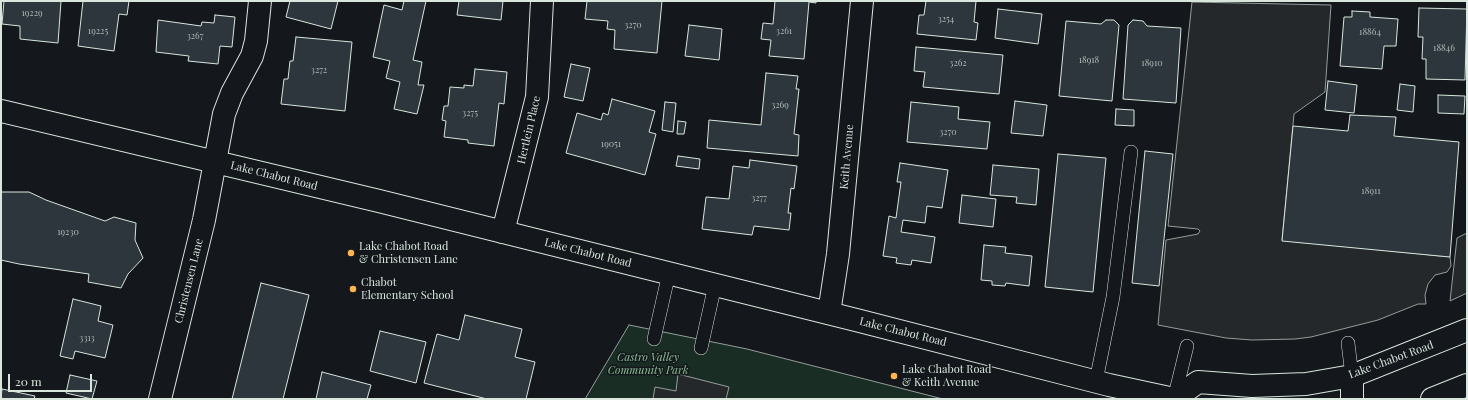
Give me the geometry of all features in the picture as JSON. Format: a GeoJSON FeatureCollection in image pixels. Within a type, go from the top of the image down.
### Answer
{"type":"FeatureCollection","features":[{"type":"Feature","properties":{"kind":"main road","name":"Christensen Lane"},"geometry":{"type":"LineString","coordinates":[[160,399],[216,162],[224,114],[232,93],[252,56],[256,41],[260,1]]}},
{"type":"Feature","properties":{"kind":"main road","name":"Hertlein Place"},"geometry":{"type":"LineString","coordinates":[[503,232],[537,97],[542,1]]}},
{"type":"Feature","properties":{"kind":"main road","name":"Keith Avenue"},"geometry":{"type":"LineString","coordinates":[[829,313],[838,254],[862,1]]}},
{"type":"Feature","properties":{"kind":"main road","name":"Lake Chabot Road"},"geometry":{"type":"LineString","coordinates":[[1,111],[503,232],[1096,381],[1174,399],[1198,382],[1252,386],[1290,385],[1306,384],[1352,376],[1467,330]]}},
{"type":"Feature","properties":{"kind":"main road"},"geometry":{"type":"LineString","coordinates":[[1352,376],[1352,399]]}},
{"type":"Feature","properties":{"kind":"main road"},"geometry":{"type":"LineString","coordinates":[[1432,399],[1467,385]]}},
{"type":"Feature","properties":{"kind":"lane"},"geometry":{"type":"LineString","coordinates":[[1096,381],[1112,297],[1131,152]]}},
{"type":"Feature","properties":{"kind":"lane"},"geometry":{"type":"LineString","coordinates":[[654,339],[669,273]]}},
{"type":"Feature","properties":{"kind":"lane"},"geometry":{"type":"LineString","coordinates":[[701,348],[715,285]]}},
{"type":"Feature","properties":{"kind":"lane"},"geometry":{"type":"LineString","coordinates":[[1348,343],[1352,376]]}},
{"type":"Feature","properties":{"kind":"lane"},"geometry":{"type":"LineString","coordinates":[[1174,399],[1187,346]]}},
{"type":"Feature","properties":{"kind":"green space","name":"Castro Valley Community Park"},"geometry":{"type":"Polygon","coordinates":[[[629,325],[747,349],[943,399],[585,399],[629,325]]]}},
{"type":"Feature","properties":{"kind":"shaded area"},"geometry":{"type":"Polygon","coordinates":[[[1192,2],[1331,5],[1325,92],[1294,114],[1282,240],[1450,257],[1451,266],[1447,272],[1435,275],[1428,284],[1425,295],[1426,304],[1418,304],[1378,320],[1311,337],[1295,339],[1252,340],[1226,338],[1158,325],[1166,240],[1198,234],[1200,231],[1198,229],[1168,226],[1192,2]]]}},
{"type":"Feature","properties":{"kind":"shaded area"},"geometry":{"type":"Polygon","coordinates":[[[1467,233],[1467,293],[1450,301],[1457,238],[1467,233]]]}},
{"type":"Feature","properties":{"kind":"shaded area"},"geometry":{"type":"Polygon","coordinates":[[[678,374],[729,387],[726,399],[653,399],[655,387],[676,391],[678,374]]]}},
{"type":"Feature","properties":{"kind":"building"},"geometry":{"type":"Polygon","coordinates":[[[4,1],[61,1],[58,43],[20,39],[20,26],[2,24],[4,1]]]}},
{"type":"Feature","properties":{"kind":"building"},"geometry":{"type":"Polygon","coordinates":[[[83,1],[129,1],[127,15],[119,14],[114,51],[78,46],[83,1]]]}},
{"type":"Feature","properties":{"kind":"building"},"geometry":{"type":"Polygon","coordinates":[[[290,1],[338,1],[331,29],[286,17],[290,1]]]}},
{"type":"Feature","properties":{"kind":"building"},"geometry":{"type":"Polygon","coordinates":[[[404,1],[426,1],[413,60],[422,62],[418,85],[424,85],[417,114],[394,109],[400,82],[386,78],[390,61],[373,57],[384,5],[402,10],[404,1]]]}},
{"type":"Feature","properties":{"kind":"building"},"geometry":{"type":"Polygon","coordinates":[[[459,1],[503,1],[501,20],[457,15],[459,1]]]}},
{"type":"Feature","properties":{"kind":"building"},"geometry":{"type":"Polygon","coordinates":[[[587,1],[662,1],[657,53],[614,49],[615,30],[607,29],[608,21],[585,19],[587,1]]]}},
{"type":"Feature","properties":{"kind":"building"},"geometry":{"type":"Polygon","coordinates":[[[775,1],[816,1],[816,3],[809,2],[804,59],[769,56],[771,40],[761,39],[763,23],[773,24],[775,1]]]}},
{"type":"Feature","properties":{"kind":"building"},"geometry":{"type":"Polygon","coordinates":[[[926,1],[976,1],[974,22],[978,23],[976,40],[917,34],[919,15],[924,15],[926,1]]]}},
{"type":"Feature","properties":{"kind":"building"},"geometry":{"type":"Polygon","coordinates":[[[1419,8],[1467,9],[1465,80],[1426,79],[1426,59],[1422,59],[1423,37],[1418,37],[1419,8]]]}},
{"type":"Feature","properties":{"kind":"building"},"geometry":{"type":"Polygon","coordinates":[[[998,9],[1042,14],[1038,44],[995,38],[998,9]]]}},
{"type":"Feature","properties":{"kind":"building"},"geometry":{"type":"Polygon","coordinates":[[[1352,11],[1370,12],[1370,17],[1398,19],[1396,46],[1384,46],[1382,69],[1340,66],[1344,17],[1352,17],[1352,11]]]}},
{"type":"Feature","properties":{"kind":"building"},"geometry":{"type":"Polygon","coordinates":[[[215,15],[235,17],[232,47],[220,46],[218,64],[188,61],[189,56],[156,52],[158,20],[201,26],[202,22],[214,23],[215,15]]]}},
{"type":"Feature","properties":{"kind":"building"},"geometry":{"type":"Polygon","coordinates":[[[1106,20],[1114,20],[1119,25],[1112,101],[1059,96],[1066,21],[1101,24],[1106,20]]]}},
{"type":"Feature","properties":{"kind":"building"},"geometry":{"type":"Polygon","coordinates":[[[1133,20],[1143,21],[1147,26],[1181,28],[1176,103],[1123,99],[1128,25],[1133,20]]]}},
{"type":"Feature","properties":{"kind":"building"},"geometry":{"type":"Polygon","coordinates":[[[689,25],[722,29],[719,60],[685,56],[689,25]]]}},
{"type":"Feature","properties":{"kind":"building"},"geometry":{"type":"Polygon","coordinates":[[[296,37],[352,42],[345,111],[281,104],[284,79],[288,79],[290,61],[293,61],[296,37]]]}},
{"type":"Feature","properties":{"kind":"building"},"geometry":{"type":"Polygon","coordinates":[[[916,47],[1003,55],[999,94],[923,87],[925,72],[914,71],[916,47]]]}},
{"type":"Feature","properties":{"kind":"building"},"geometry":{"type":"Polygon","coordinates":[[[571,64],[590,68],[583,101],[564,97],[571,64]]]}},
{"type":"Feature","properties":{"kind":"building"},"geometry":{"type":"Polygon","coordinates":[[[475,69],[507,72],[504,104],[499,103],[494,146],[468,143],[468,140],[444,137],[446,121],[442,120],[444,106],[448,106],[450,87],[464,88],[464,85],[473,86],[475,69]]]}},
{"type":"Feature","properties":{"kind":"building"},"geometry":{"type":"Polygon","coordinates":[[[766,73],[798,76],[796,89],[799,89],[794,134],[799,135],[798,156],[707,148],[709,120],[761,125],[766,73]]]}},
{"type":"Feature","properties":{"kind":"building"},"geometry":{"type":"Polygon","coordinates":[[[1328,81],[1357,85],[1354,113],[1325,110],[1328,81]]]}},
{"type":"Feature","properties":{"kind":"building"},"geometry":{"type":"Polygon","coordinates":[[[1400,84],[1415,86],[1413,112],[1397,110],[1400,84]]]}},
{"type":"Feature","properties":{"kind":"building"},"geometry":{"type":"Polygon","coordinates":[[[1438,95],[1465,96],[1464,114],[1438,113],[1438,95]]]}},
{"type":"Feature","properties":{"kind":"building"},"geometry":{"type":"Polygon","coordinates":[[[612,99],[655,111],[649,132],[656,134],[645,175],[566,153],[577,113],[601,120],[603,113],[608,115],[612,99]]]}},
{"type":"Feature","properties":{"kind":"building"},"geometry":{"type":"Polygon","coordinates":[[[1015,101],[1047,105],[1043,136],[1011,133],[1015,101]]]}},
{"type":"Feature","properties":{"kind":"building"},"geometry":{"type":"Polygon","coordinates":[[[665,102],[676,103],[673,132],[662,130],[665,102]]]}},
{"type":"Feature","properties":{"kind":"building"},"geometry":{"type":"Polygon","coordinates":[[[911,102],[959,107],[958,119],[990,122],[987,149],[907,142],[911,102]]]}},
{"type":"Feature","properties":{"kind":"building"},"geometry":{"type":"Polygon","coordinates":[[[1116,109],[1134,110],[1134,126],[1115,125],[1116,109]]]}},
{"type":"Feature","properties":{"kind":"building"},"geometry":{"type":"Polygon","coordinates":[[[1350,115],[1396,117],[1394,136],[1459,142],[1450,257],[1282,241],[1293,126],[1348,131],[1350,115]]]}},
{"type":"Feature","properties":{"kind":"building"},"geometry":{"type":"Polygon","coordinates":[[[678,121],[686,122],[684,134],[677,134],[678,121]]]}},
{"type":"Feature","properties":{"kind":"building"},"geometry":{"type":"Polygon","coordinates":[[[1145,151],[1173,154],[1159,286],[1132,283],[1145,151]]]}},
{"type":"Feature","properties":{"kind":"building"},"geometry":{"type":"Polygon","coordinates":[[[1058,154],[1106,158],[1093,292],[1045,287],[1058,154]]]}},
{"type":"Feature","properties":{"kind":"building"},"geometry":{"type":"Polygon","coordinates":[[[678,156],[700,159],[699,169],[676,166],[678,156]]]}},
{"type":"Feature","properties":{"kind":"building"},"geometry":{"type":"Polygon","coordinates":[[[750,160],[797,166],[794,189],[791,188],[788,213],[791,213],[789,230],[754,226],[752,235],[702,229],[706,197],[729,199],[733,166],[749,168],[750,160]]]}},
{"type":"Feature","properties":{"kind":"building"},"geometry":{"type":"Polygon","coordinates":[[[900,163],[948,170],[942,208],[927,206],[925,223],[903,220],[901,232],[935,237],[931,263],[912,260],[911,265],[896,263],[897,258],[883,256],[889,216],[896,218],[901,182],[897,182],[900,163]]]}},
{"type":"Feature","properties":{"kind":"building"},"geometry":{"type":"Polygon","coordinates":[[[993,165],[1039,169],[1036,205],[1016,203],[1017,197],[990,195],[993,165]]]}},
{"type":"Feature","properties":{"kind":"building"},"geometry":{"type":"Polygon","coordinates":[[[1,192],[29,192],[46,200],[105,221],[114,217],[136,223],[135,240],[143,258],[128,274],[121,288],[88,282],[89,274],[1,260],[1,192]]]}},
{"type":"Feature","properties":{"kind":"building"},"geometry":{"type":"Polygon","coordinates":[[[962,195],[996,199],[993,227],[959,223],[962,195]]]}},
{"type":"Feature","properties":{"kind":"building"},"geometry":{"type":"Polygon","coordinates":[[[984,245],[1006,247],[1005,253],[1032,256],[1029,286],[1006,283],[1005,286],[992,285],[992,281],[981,280],[984,245]]]}},
{"type":"Feature","properties":{"kind":"building"},"geometry":{"type":"Polygon","coordinates":[[[261,283],[309,295],[283,399],[232,399],[261,283]]]}},
{"type":"Feature","properties":{"kind":"building"},"geometry":{"type":"Polygon","coordinates":[[[73,299],[101,306],[98,321],[113,325],[105,358],[75,351],[73,359],[60,356],[73,299]]]}},
{"type":"Feature","properties":{"kind":"building"},"geometry":{"type":"Polygon","coordinates":[[[465,315],[522,329],[515,357],[535,362],[526,399],[487,399],[424,383],[437,334],[459,340],[465,315]]]}},
{"type":"Feature","properties":{"kind":"building"},"geometry":{"type":"Polygon","coordinates":[[[380,331],[426,342],[416,383],[370,371],[380,331]]]}},
{"type":"Feature","properties":{"kind":"building"},"geometry":{"type":"Polygon","coordinates":[[[322,372],[371,385],[367,399],[316,399],[322,372]]]}},
{"type":"Feature","properties":{"kind":"building"},"geometry":{"type":"Polygon","coordinates":[[[70,375],[97,381],[92,399],[66,393],[70,375]]]}},
{"type":"Feature","properties":{"kind":"building"},"geometry":{"type":"Polygon","coordinates":[[[2,389],[35,396],[34,399],[1,399],[2,389]]]}},
{"type":"Feature","properties":{"kind":"place","name":"Lake Chabot Road & Christensen Lane"},"geometry":{"type":"Point","coordinates":[351,253]}},
{"type":"Feature","properties":{"kind":"place","name":"Chabot Elementary School"},"geometry":{"type":"Point","coordinates":[353,289]}},
{"type":"Feature","properties":{"kind":"place","name":"Lake Chabot Road & Keith Avenue"},"geometry":{"type":"Point","coordinates":[894,376]}}]}
